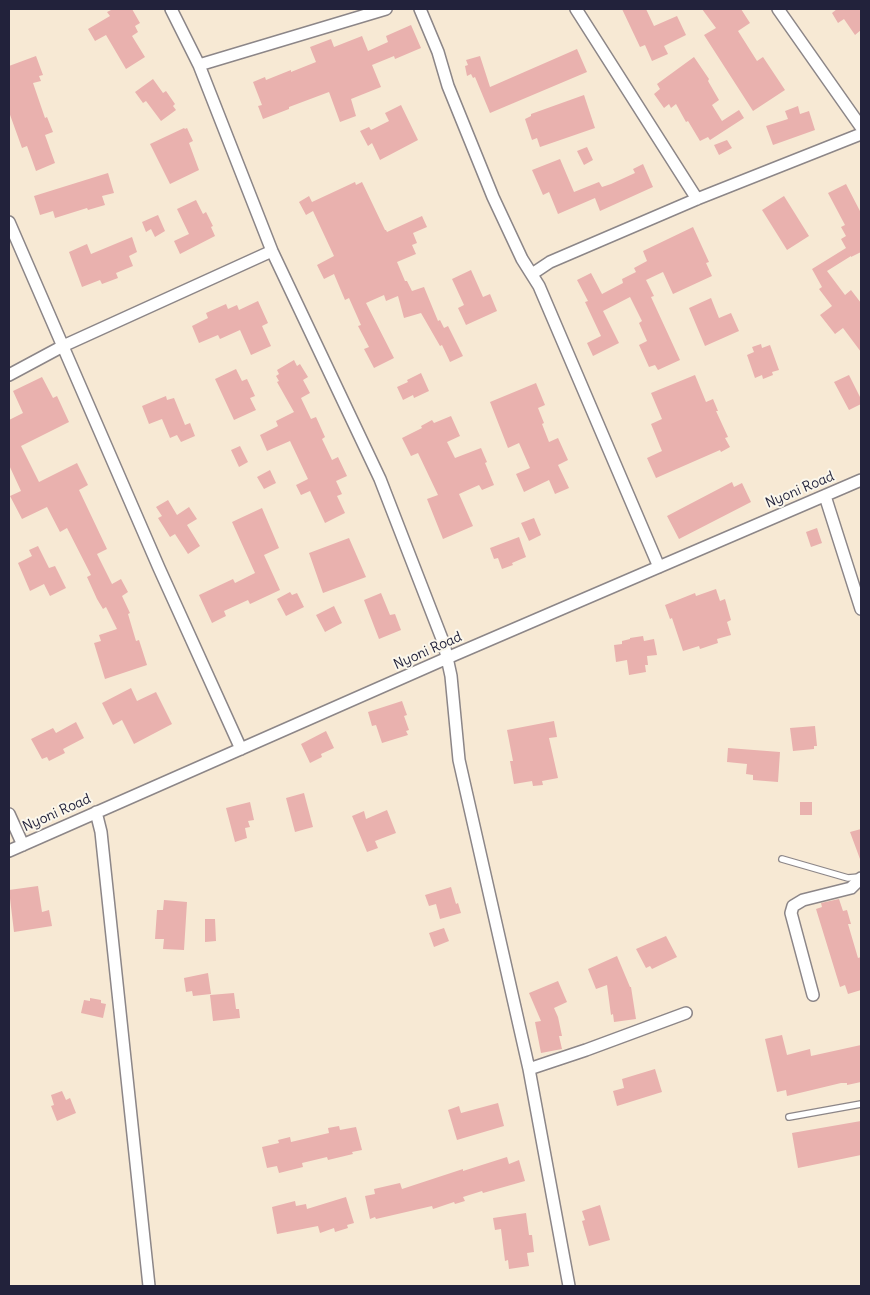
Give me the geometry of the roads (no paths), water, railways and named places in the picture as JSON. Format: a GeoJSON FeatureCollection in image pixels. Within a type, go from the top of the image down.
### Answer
{"type":"FeatureCollection","features":[{"type":"Feature","properties":{"kind":"street"},"geometry":{"type":"LineString","coordinates":[[171,9],[199,66],[272,251],[380,479],[444,644],[451,676],[459,760],[529,1069],[569,1286]]}},
{"type":"Feature","properties":{"kind":"street"},"geometry":{"type":"LineString","coordinates":[[199,66],[386,9]]}},
{"type":"Feature","properties":{"kind":"street"},"geometry":{"type":"LineString","coordinates":[[420,9],[438,52],[448,86],[493,197],[510,236],[547,304],[659,567]]}},
{"type":"Feature","properties":{"kind":"street"},"geometry":{"type":"LineString","coordinates":[[576,9],[697,199]]}},
{"type":"Feature","properties":{"kind":"street"},"geometry":{"type":"LineString","coordinates":[[778,9],[861,127]]}},
{"type":"Feature","properties":{"kind":"street"},"geometry":{"type":"LineString","coordinates":[[532,274],[550,262],[697,199],[861,134]]}},
{"type":"Feature","properties":{"kind":"street"},"geometry":{"type":"LineString","coordinates":[[9,222],[158,568],[241,749]]}},
{"type":"Feature","properties":{"kind":"street"},"geometry":{"type":"LineString","coordinates":[[9,375],[63,346],[272,251]]}},
{"type":"Feature","properties":{"kind":"street","name":"Nyoni Road"},"geometry":{"type":"LineString","coordinates":[[9,851],[861,480]]}},
{"type":"Feature","properties":{"kind":"street"},"geometry":{"type":"LineString","coordinates":[[825,496],[861,609]]}},
{"type":"Feature","properties":{"kind":"street"},"geometry":{"type":"LineString","coordinates":[[96,812],[101,832],[149,1286]]}},
{"type":"Feature","properties":{"kind":"street"},"geometry":{"type":"LineString","coordinates":[[9,814],[23,845]]}},
{"type":"Feature","properties":{"kind":"street"},"geometry":{"type":"LineString","coordinates":[[813,995],[791,912],[793,906],[803,900],[851,888],[861,878]]}},
{"type":"Feature","properties":{"kind":"street"},"geometry":{"type":"LineString","coordinates":[[529,1069],[686,1013]]}},
{"type":"Feature","properties":{"kind":"lane"},"geometry":{"type":"LineString","coordinates":[[782,859],[848,878],[861,878]]}},
{"type":"Feature","properties":{"kind":"lane"},"geometry":{"type":"LineString","coordinates":[[790,1118],[861,1104]]}}]}
